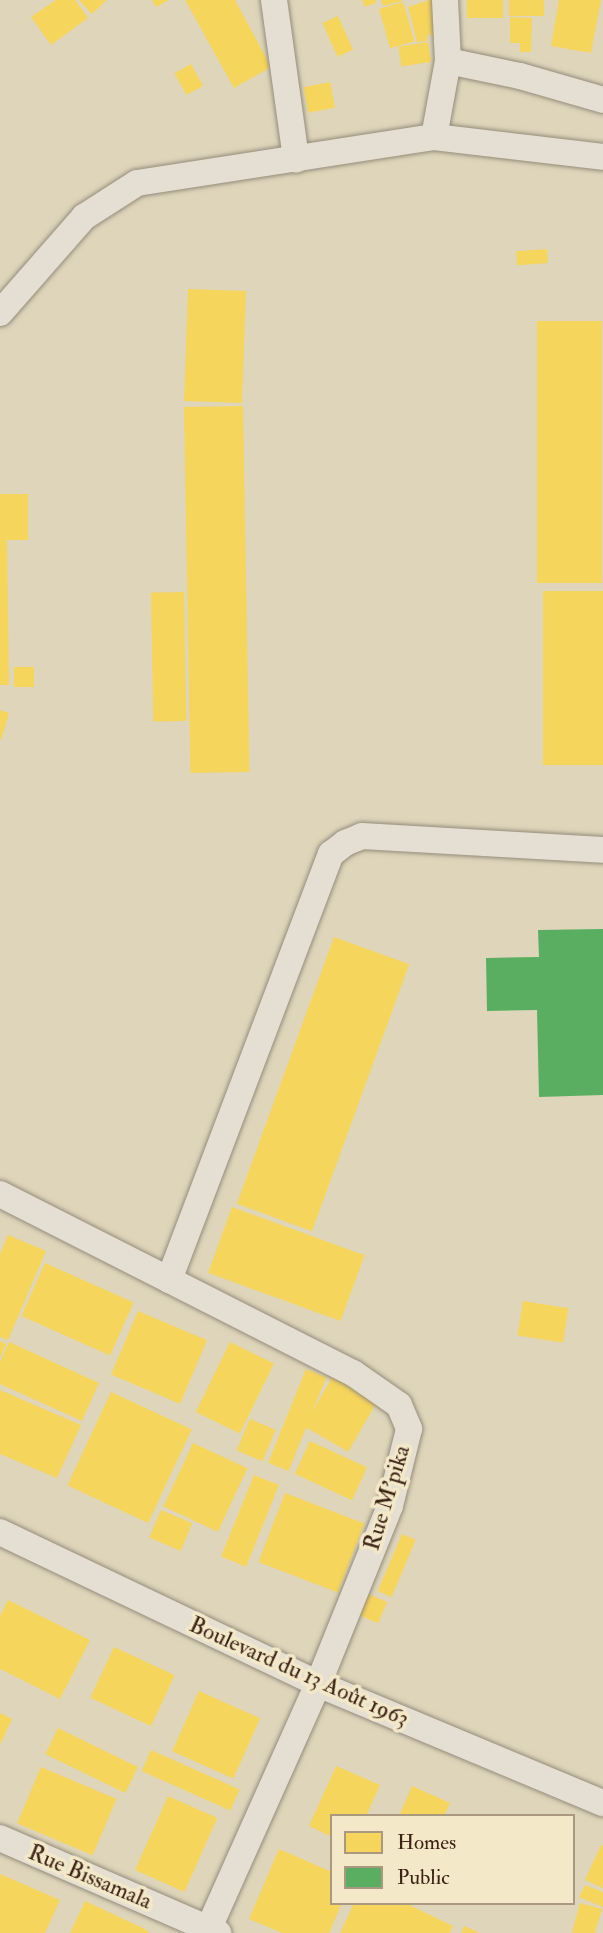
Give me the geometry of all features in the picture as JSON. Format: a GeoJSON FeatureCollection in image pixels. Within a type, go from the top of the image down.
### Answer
{"type":"FeatureCollection","features":[{"type":"Feature","properties":{"kind":"street"},"geometry":{"type":"LineString","coordinates":[[274,0],[296,159]]}},
{"type":"Feature","properties":{"kind":"street"},"geometry":{"type":"LineString","coordinates":[[434,137],[448,61],[445,0]]}},
{"type":"Feature","properties":{"kind":"street"},"geometry":{"type":"LineString","coordinates":[[448,61],[520,76],[603,100]]}},
{"type":"Feature","properties":{"kind":"street"},"geometry":{"type":"LineString","coordinates":[[0,313],[84,217],[137,183],[434,137],[603,158]]}},
{"type":"Feature","properties":{"kind":"street"},"geometry":{"type":"LineString","coordinates":[[169,1280],[331,854],[345,843],[362,836],[603,850]]}},
{"type":"Feature","properties":{"kind":"street","name":"Rue M'pika"},"geometry":{"type":"LineString","coordinates":[[0,1194],[361,1378],[399,1405],[409,1429],[390,1506],[213,1931]]}},
{"type":"Feature","properties":{"kind":"street","name":"Boulevard du 13 Août 1963"},"geometry":{"type":"LineString","coordinates":[[0,1532],[317,1684],[603,1803]]}},
{"type":"Feature","properties":{"kind":"street","name":"Rue Bissamala"},"geometry":{"type":"LineString","coordinates":[[0,1838],[213,1931]]}},
{"type":"Feature","properties":{"kind":"building: Homes"},"geometry":{"type":"Polygon","coordinates":[[[56,0],[75,0],[88,18],[51,45],[31,17],[56,0]]]}},
{"type":"Feature","properties":{"kind":"building: Homes"},"geometry":{"type":"Polygon","coordinates":[[[79,0],[107,0],[92,14],[79,0]]]}},
{"type":"Feature","properties":{"kind":"building: Homes"},"geometry":{"type":"Polygon","coordinates":[[[152,0],[169,0],[156,7],[152,0]]]}},
{"type":"Feature","properties":{"kind":"building: Homes"},"geometry":{"type":"Polygon","coordinates":[[[185,0],[235,0],[271,67],[234,88],[185,0]]]}},
{"type":"Feature","properties":{"kind":"building: Homes"},"geometry":{"type":"Polygon","coordinates":[[[362,0],[375,0],[376,3],[365,7],[362,0]]]}},
{"type":"Feature","properties":{"kind":"building: Homes"},"geometry":{"type":"Polygon","coordinates":[[[381,0],[402,0],[402,1],[383,6],[381,0]]]}},
{"type":"Feature","properties":{"kind":"building: Homes"},"geometry":{"type":"Polygon","coordinates":[[[429,0],[440,0],[435,39],[429,33],[426,41],[417,42],[408,7],[429,0]]]}},
{"type":"Feature","properties":{"kind":"building: Homes"},"geometry":{"type":"Polygon","coordinates":[[[467,0],[503,0],[503,18],[467,18],[467,0]]]}},
{"type":"Feature","properties":{"kind":"building: Homes"},"geometry":{"type":"Polygon","coordinates":[[[509,0],[544,0],[544,16],[509,16],[509,0]]]}},
{"type":"Feature","properties":{"kind":"building: Homes"},"geometry":{"type":"Polygon","coordinates":[[[559,0],[601,0],[591,53],[551,46],[559,0]]]}},
{"type":"Feature","properties":{"kind":"building: Homes"},"geometry":{"type":"Polygon","coordinates":[[[403,2],[414,41],[390,48],[379,9],[403,2]]]}},
{"type":"Feature","properties":{"kind":"building: Homes"},"geometry":{"type":"Polygon","coordinates":[[[338,16],[353,50],[338,57],[322,23],[338,16]]]}},
{"type":"Feature","properties":{"kind":"building: Homes"},"geometry":{"type":"Polygon","coordinates":[[[510,17],[532,18],[531,52],[520,52],[520,43],[510,43],[510,17]]]}},
{"type":"Feature","properties":{"kind":"building: Homes"},"geometry":{"type":"Polygon","coordinates":[[[428,42],[431,62],[401,66],[398,47],[428,42]]]}},
{"type":"Feature","properties":{"kind":"building: Homes"},"geometry":{"type":"Polygon","coordinates":[[[191,64],[203,86],[187,95],[174,73],[191,64]]]}},
{"type":"Feature","properties":{"kind":"building: Homes"},"geometry":{"type":"Polygon","coordinates":[[[330,82],[335,108],[308,113],[303,87],[330,82]]]}},
{"type":"Feature","properties":{"kind":"building: Homes"},"geometry":{"type":"Polygon","coordinates":[[[547,249],[548,263],[517,265],[516,251],[547,249]]]}},
{"type":"Feature","properties":{"kind":"building: Homes"},"geometry":{"type":"Polygon","coordinates":[[[188,289],[246,291],[242,403],[184,401],[188,289]]]}},
{"type":"Feature","properties":{"kind":"building: Homes"},"geometry":{"type":"Polygon","coordinates":[[[537,321],[602,321],[602,583],[537,583],[537,321]]]}},
{"type":"Feature","properties":{"kind":"building: Homes"},"geometry":{"type":"Polygon","coordinates":[[[243,406],[249,772],[190,773],[184,407],[243,406]]]}},
{"type":"Feature","properties":{"kind":"building: Homes"},"geometry":{"type":"Polygon","coordinates":[[[0,494],[28,494],[28,540],[7,540],[9,685],[0,685],[0,494]]]}},
{"type":"Feature","properties":{"kind":"building: Homes"},"geometry":{"type":"Polygon","coordinates":[[[543,591],[603,591],[603,765],[543,765],[543,591]]]}},
{"type":"Feature","properties":{"kind":"building: Homes"},"geometry":{"type":"Polygon","coordinates":[[[184,592],[186,721],[153,722],[151,593],[184,592]]]}},
{"type":"Feature","properties":{"kind":"building: Homes"},"geometry":{"type":"Polygon","coordinates":[[[14,667],[34,667],[34,687],[14,687],[14,667]]]}},
{"type":"Feature","properties":{"kind":"building: Homes"},"geometry":{"type":"Polygon","coordinates":[[[0,710],[9,713],[1,740],[0,739],[0,710]]]}},
{"type":"Feature","properties":{"kind":"building: Homes"},"geometry":{"type":"Polygon","coordinates":[[[334,937],[409,964],[312,1231],[237,1204],[334,937]]]}},
{"type":"Feature","properties":{"kind":"building: Homes"},"geometry":{"type":"Polygon","coordinates":[[[232,1207],[364,1255],[341,1321],[208,1273],[232,1207]]]}},
{"type":"Feature","properties":{"kind":"building: Homes"},"geometry":{"type":"Polygon","coordinates":[[[8,1235],[46,1251],[8,1340],[0,1337],[0,1254],[8,1235]]]}},
{"type":"Feature","properties":{"kind":"building: Homes"},"geometry":{"type":"Polygon","coordinates":[[[45,1263],[134,1302],[110,1355],[21,1316],[45,1263]]]}},
{"type":"Feature","properties":{"kind":"building: Homes"},"geometry":{"type":"Polygon","coordinates":[[[523,1301],[568,1308],[563,1343],[518,1336],[523,1301]]]}},
{"type":"Feature","properties":{"kind":"building: Homes"},"geometry":{"type":"Polygon","coordinates":[[[138,1311],[207,1340],[180,1404],[111,1375],[138,1311]]]}},
{"type":"Feature","properties":{"kind":"building: Homes"},"geometry":{"type":"Polygon","coordinates":[[[0,1341],[6,1344],[0,1358],[0,1341]]]}},
{"type":"Feature","properties":{"kind":"building: Homes"},"geometry":{"type":"Polygon","coordinates":[[[9,1342],[99,1383],[82,1421],[0,1384],[0,1362],[9,1342]]]}},
{"type":"Feature","properties":{"kind":"building: Homes"},"geometry":{"type":"Polygon","coordinates":[[[230,1342],[274,1363],[240,1434],[196,1412],[230,1342]]]}},
{"type":"Feature","properties":{"kind":"building: Homes"},"geometry":{"type":"Polygon","coordinates":[[[306,1369],[326,1377],[289,1471],[268,1463],[306,1369]]]}},
{"type":"Feature","properties":{"kind":"building: Homes"},"geometry":{"type":"Polygon","coordinates":[[[333,1376],[377,1402],[348,1452],[304,1426],[333,1376]]]}},
{"type":"Feature","properties":{"kind":"building: Homes"},"geometry":{"type":"Polygon","coordinates":[[[0,1390],[81,1425],[57,1478],[0,1454],[0,1390]]]}},
{"type":"Feature","properties":{"kind":"building: Homes"},"geometry":{"type":"Polygon","coordinates":[[[111,1392],[192,1430],[148,1523],[67,1485],[111,1392]]]}},
{"type":"Feature","properties":{"kind":"building: Homes"},"geometry":{"type":"Polygon","coordinates":[[[250,1419],[276,1430],[262,1461],[237,1450],[250,1419]]]}},
{"type":"Feature","properties":{"kind":"building: Homes"},"geometry":{"type":"Polygon","coordinates":[[[310,1441],[367,1468],[352,1500],[295,1474],[310,1441]]]}},
{"type":"Feature","properties":{"kind":"building: Homes"},"geometry":{"type":"Polygon","coordinates":[[[193,1443],[247,1468],[218,1532],[163,1506],[193,1443]]]}},
{"type":"Feature","properties":{"kind":"building: Homes"},"geometry":{"type":"Polygon","coordinates":[[[254,1475],[279,1485],[246,1567],[221,1557],[254,1475]]]}},
{"type":"Feature","properties":{"kind":"building: Homes"},"geometry":{"type":"Polygon","coordinates":[[[285,1493],[364,1523],[338,1593],[258,1562],[285,1493]]]}},
{"type":"Feature","properties":{"kind":"building: Homes"},"geometry":{"type":"Polygon","coordinates":[[[161,1510],[192,1523],[181,1551],[149,1538],[161,1510]]]}},
{"type":"Feature","properties":{"kind":"building: Homes"},"geometry":{"type":"Polygon","coordinates":[[[402,1534],[416,1540],[392,1597],[378,1591],[402,1534]]]}},
{"type":"Feature","properties":{"kind":"building: Homes"},"geometry":{"type":"Polygon","coordinates":[[[366,1593],[387,1602],[378,1623],[357,1614],[366,1593]]]}},
{"type":"Feature","properties":{"kind":"building: Homes"},"geometry":{"type":"Polygon","coordinates":[[[8,1600],[90,1640],[60,1699],[0,1669],[0,1616],[8,1600]]]}},
{"type":"Feature","properties":{"kind":"building: Homes"},"geometry":{"type":"Polygon","coordinates":[[[114,1647],[175,1675],[151,1726],[90,1698],[114,1647]]]}},
{"type":"Feature","properties":{"kind":"building: Homes"},"geometry":{"type":"Polygon","coordinates":[[[199,1691],[260,1718],[233,1779],[172,1751],[199,1691]]]}},
{"type":"Feature","properties":{"kind":"building: Homes"},"geometry":{"type":"Polygon","coordinates":[[[0,1713],[12,1719],[0,1745],[0,1713]]]}},
{"type":"Feature","properties":{"kind":"building: Homes"},"geometry":{"type":"Polygon","coordinates":[[[58,1728],[138,1767],[125,1793],[45,1754],[58,1728]]]}},
{"type":"Feature","properties":{"kind":"building: Homes"},"geometry":{"type":"Polygon","coordinates":[[[151,1750],[240,1789],[230,1810],[142,1771],[151,1750]]]}},
{"type":"Feature","properties":{"kind":"building: Homes"},"geometry":{"type":"Polygon","coordinates":[[[336,1766],[380,1785],[367,1814],[330,1814],[330,1836],[309,1826],[336,1766]]]}},
{"type":"Feature","properties":{"kind":"building: Homes"},"geometry":{"type":"Polygon","coordinates":[[[41,1767],[116,1799],[93,1855],[17,1823],[41,1767]]]}},
{"type":"Feature","properties":{"kind":"building: Homes"},"geometry":{"type":"Polygon","coordinates":[[[412,1786],[450,1803],[445,1814],[400,1814],[412,1786]]]}},
{"type":"Feature","properties":{"kind":"building: Homes"},"geometry":{"type":"Polygon","coordinates":[[[168,1796],[217,1818],[184,1892],[135,1870],[168,1796]]]}},
{"type":"Feature","properties":{"kind":"building: Homes"},"geometry":{"type":"Polygon","coordinates":[[[601,1845],[603,1846],[603,1888],[585,1880],[601,1845]]]}},
{"type":"Feature","properties":{"kind":"building: Homes"},"geometry":{"type":"Polygon","coordinates":[[[279,1849],[330,1871],[330,1905],[341,1905],[329,1933],[282,1933],[249,1919],[279,1849]]]}},
{"type":"Feature","properties":{"kind":"building: Homes"},"geometry":{"type":"Polygon","coordinates":[[[0,1874],[60,1900],[45,1933],[0,1933],[0,1874]]]}},
{"type":"Feature","properties":{"kind":"building: Homes"},"geometry":{"type":"Polygon","coordinates":[[[585,1885],[603,1892],[603,1907],[579,1897],[585,1885]]]}},
{"type":"Feature","properties":{"kind":"building: Homes"},"geometry":{"type":"Polygon","coordinates":[[[85,1901],[149,1931],[70,1933],[85,1901]]]}},
{"type":"Feature","properties":{"kind":"building: Homes"},"geometry":{"type":"Polygon","coordinates":[[[580,1903],[602,1909],[595,1933],[572,1933],[580,1903]]]}},
{"type":"Feature","properties":{"kind":"building: Homes"},"geometry":{"type":"Polygon","coordinates":[[[353,1905],[409,1905],[453,1926],[450,1933],[340,1933],[353,1905]]]}},
{"type":"Feature","properties":{"kind":"building: Homes"},"geometry":{"type":"Polygon","coordinates":[[[464,1926],[480,1933],[461,1933],[464,1926]]]}},
{"type":"Feature","properties":{"kind":"building: Public"},"geometry":{"type":"Polygon","coordinates":[[[603,929],[603,1095],[539,1097],[537,1010],[487,1011],[486,958],[539,957],[538,930],[603,929]]]}}]}
